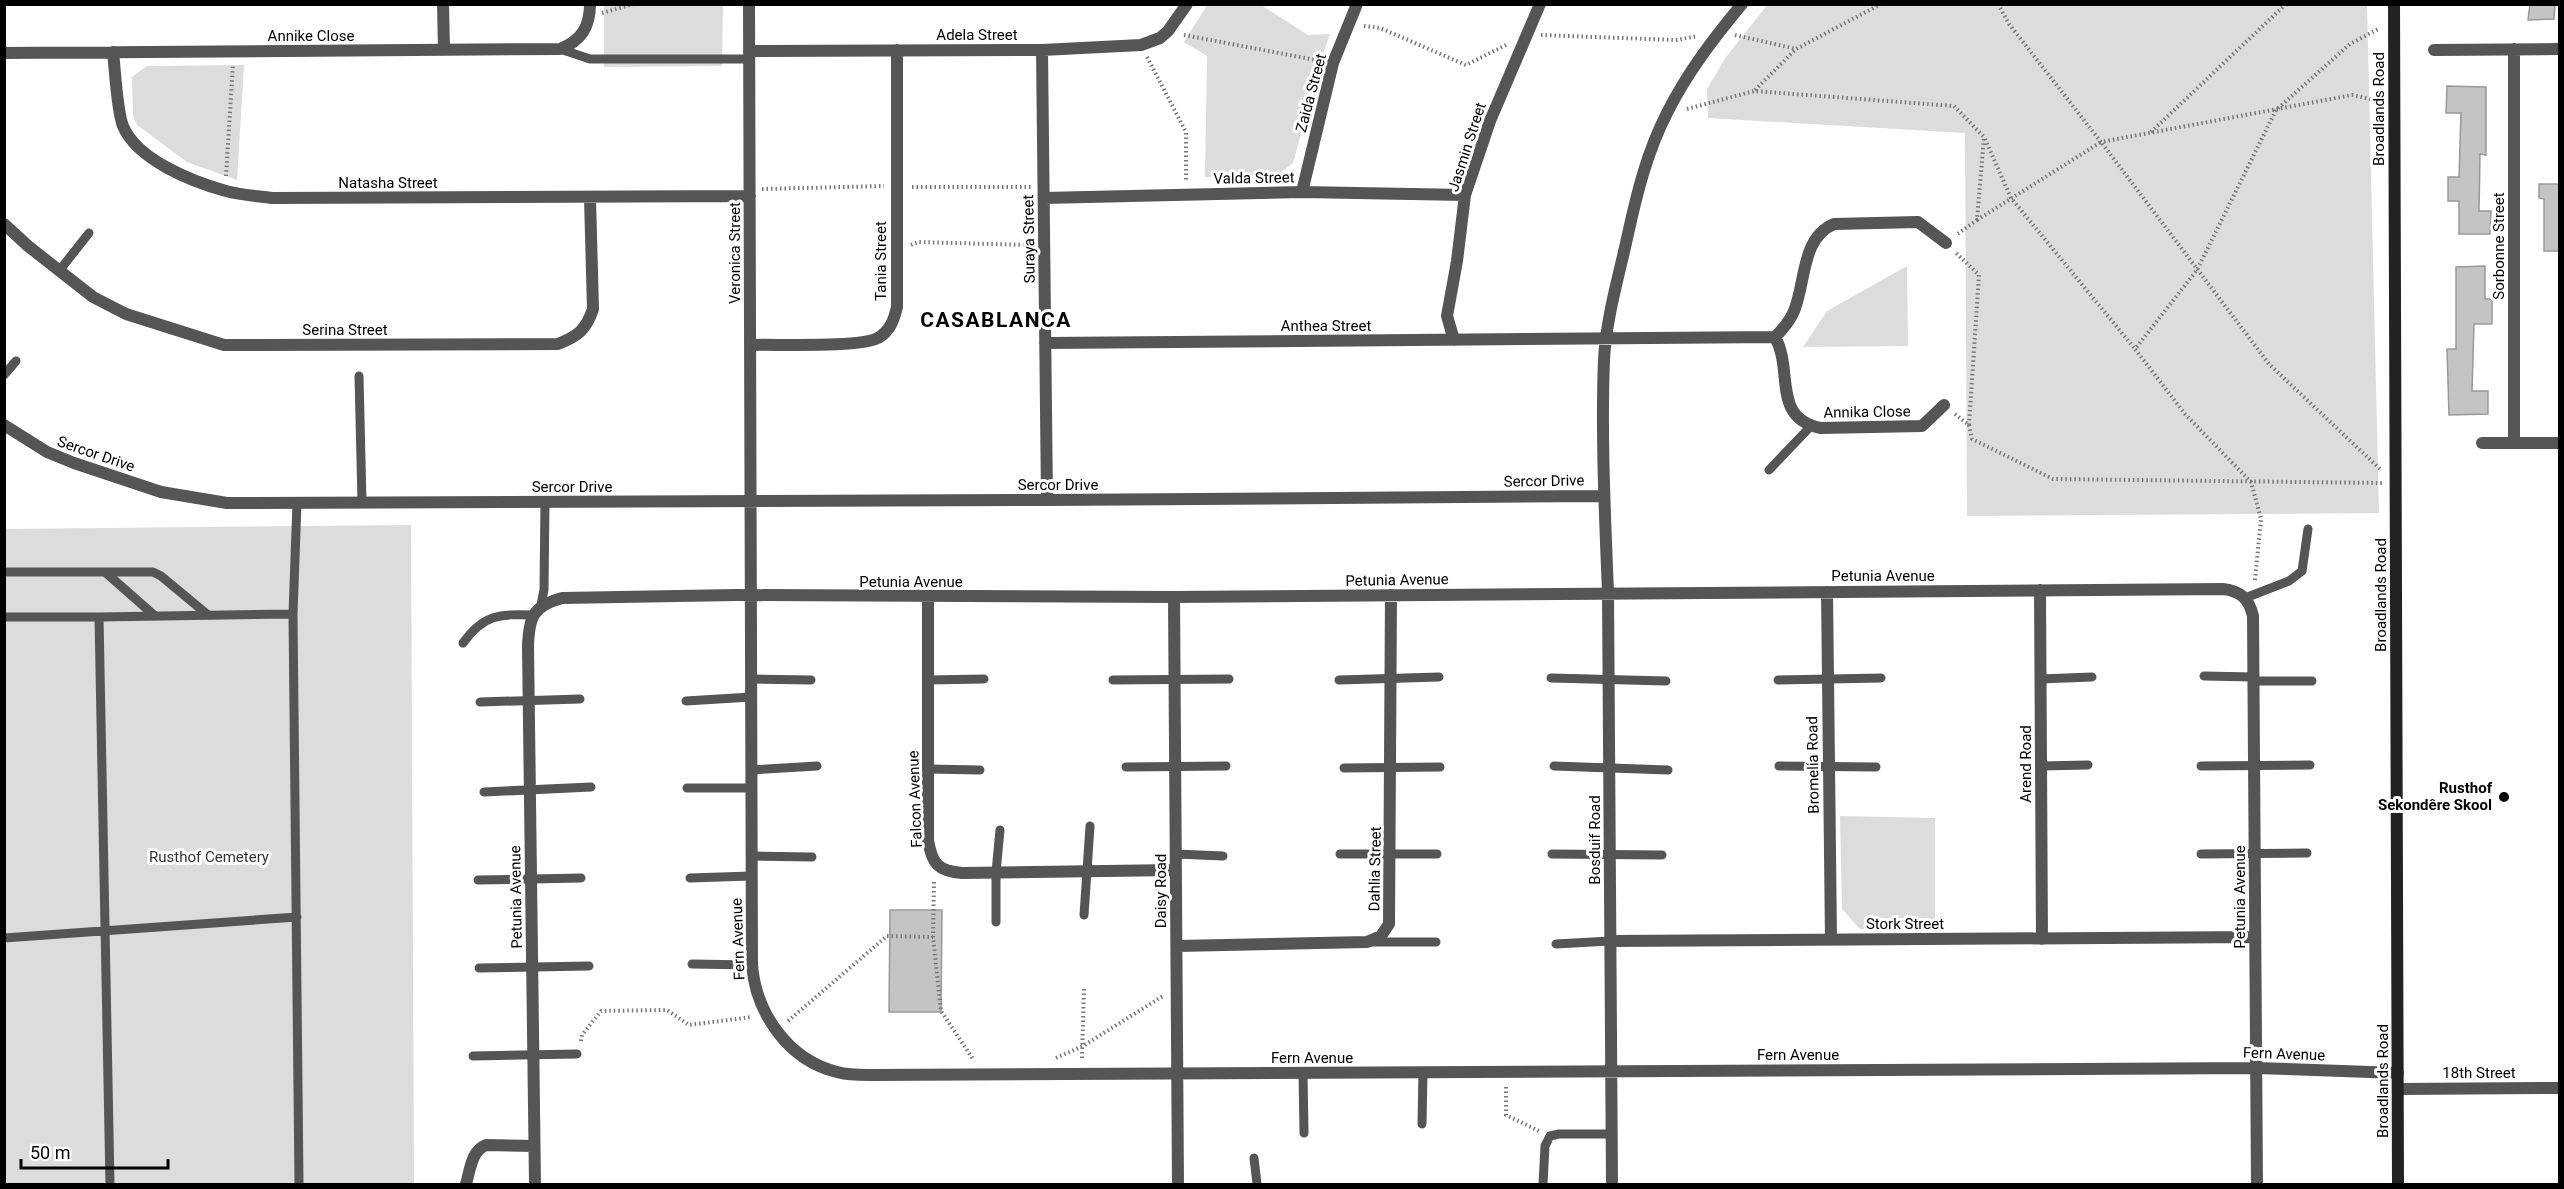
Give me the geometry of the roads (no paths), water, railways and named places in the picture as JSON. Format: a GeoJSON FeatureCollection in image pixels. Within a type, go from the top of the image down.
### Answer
{"type":"FeatureCollection","features":[{"type":"Feature","properties":{"kind":"main road","name":"Broadlands Road"},"geometry":{"type":"LineString","coordinates":[[2394,4],[2398,1185]]}},
{"type":"Feature","properties":{"kind":"street"},"geometry":{"type":"LineString","coordinates":[[443,4],[444,50]]}},
{"type":"Feature","properties":{"kind":"street","name":"Veronica Street"},"geometry":{"type":"LineString","coordinates":[[749,4],[751,501]]}},
{"type":"Feature","properties":{"kind":"street","name":"Adela Street"},"geometry":{"type":"LineString","coordinates":[[749,55],[897,50],[1042,50],[1141,45],[1151,43],[1168,31],[1187,4]]}},
{"type":"Feature","properties":{"kind":"street","name":"Zaida Street"},"geometry":{"type":"LineString","coordinates":[[1302,192],[1333,63],[1357,4]]}},
{"type":"Feature","properties":{"kind":"street","name":"Jasmin Street"},"geometry":{"type":"LineString","coordinates":[[1454,340],[1447,316],[1465,195],[1490,121],[1539,4]]}},
{"type":"Feature","properties":{"kind":"street","name":"Sercor Drive"},"geometry":{"type":"LineString","coordinates":[[4,425],[46,452],[160,492],[227,503],[1604,496],[1604,359],[1639,187],[1666,114],[1700,57],[1742,4]]}},
{"type":"Feature","properties":{"kind":"street"},"geometry":{"type":"LineString","coordinates":[[560,49],[579,38],[590,11]]}},
{"type":"Feature","properties":{"kind":"street","name":"Annike Close"},"geometry":{"type":"LineString","coordinates":[[4,53],[560,49]]}},
{"type":"Feature","properties":{"kind":"street","name":"Sorbonne Street"},"geometry":{"type":"LineString","coordinates":[[2514,49],[2514,443]]}},
{"type":"Feature","properties":{"kind":"street"},"geometry":{"type":"LineString","coordinates":[[2434,50],[2559,49]]}},
{"type":"Feature","properties":{"kind":"street","name":"Tania Street"},"geometry":{"type":"LineString","coordinates":[[750,345],[861,343],[879,337],[887,330],[895,315],[897,50]]}},
{"type":"Feature","properties":{"kind":"street","name":"Suraya Street"},"geometry":{"type":"LineString","coordinates":[[1042,50],[1047,500]]}},
{"type":"Feature","properties":{"kind":"street","name":"Natasha Street"},"geometry":{"type":"LineString","coordinates":[[113,52],[123,125],[135,143],[157,161],[189,179],[224,190],[272,198],[750,196]]}},
{"type":"Feature","properties":{"kind":"street","name":"Valda Street"},"geometry":{"type":"LineString","coordinates":[[1044,198],[1302,192],[1465,195]]}},
{"type":"Feature","properties":{"kind":"street","name":"Serina Street"},"geometry":{"type":"LineString","coordinates":[[4,224],[93,297],[126,314],[224,345],[558,344],[577,337],[587,326],[593,309],[590,198]]}},
{"type":"Feature","properties":{"kind":"street"},"geometry":{"type":"LineString","coordinates":[[1607,339],[1775,337],[1793,314],[1813,241],[1825,228],[1834,224],[1918,222],[1946,243]]}},
{"type":"Feature","properties":{"kind":"street","name":"Annika Close"},"geometry":{"type":"LineString","coordinates":[[1775,337],[1782,353],[1788,403],[1796,417],[1811,426],[1821,428],[1922,426],[1944,405]]}},
{"type":"Feature","properties":{"kind":"street","name":"Anthea Street"},"geometry":{"type":"LineString","coordinates":[[1045,343],[1607,339]]}},
{"type":"Feature","properties":{"kind":"street"},"geometry":{"type":"LineString","coordinates":[[2482,443],[2559,442]]}},
{"type":"Feature","properties":{"kind":"street","name":"Bosduif Road"},"geometry":{"type":"LineString","coordinates":[[1604,496],[1608,593],[1612,1185]]}},
{"type":"Feature","properties":{"kind":"street","name":"Fern Avenue"},"geometry":{"type":"LineString","coordinates":[[751,501],[752,965],[757,997],[766,1016],[777,1031],[808,1059],[836,1072],[870,1076],[2257,1068],[2398,1073]]}},
{"type":"Feature","properties":{"kind":"street","name":"Petunia Avenue"},"geometry":{"type":"LineString","coordinates":[[535,1185],[529,637],[537,610],[562,598],[751,595],[1174,597],[2223,589],[2235,590],[2249,596],[2253,616],[2257,1185]]}},
{"type":"Feature","properties":{"kind":"street","name":"Arend Road"},"geometry":{"type":"LineString","coordinates":[[2040,590],[2042,939]]}},
{"type":"Feature","properties":{"kind":"street","name":"Bromelia Road"},"geometry":{"type":"LineString","coordinates":[[1827,592],[1831,939]]}},
{"type":"Feature","properties":{"kind":"street","name":"Dahlia Street"},"geometry":{"type":"LineString","coordinates":[[1367,942],[1381,936],[1389,924],[1391,595]]}},
{"type":"Feature","properties":{"kind":"street","name":"Falcon Avenue"},"geometry":{"type":"LineString","coordinates":[[928,597],[928,840],[935,863],[948,872],[1176,870]]}},
{"type":"Feature","properties":{"kind":"street","name":"Daisy Road"},"geometry":{"type":"LineString","coordinates":[[1174,597],[1178,1185]]}},
{"type":"Feature","properties":{"kind":"street","name":"Stork Street"},"geometry":{"type":"LineString","coordinates":[[1610,941],[2255,937]]}},
{"type":"Feature","properties":{"kind":"street"},"geometry":{"type":"LineString","coordinates":[[1176,946],[1367,942]]}},
{"type":"Feature","properties":{"kind":"street","name":"18th Street"},"geometry":{"type":"LineString","coordinates":[[2398,1089],[2559,1088]]}},
{"type":"Feature","properties":{"kind":"street"},"geometry":{"type":"LineString","coordinates":[[466,1185],[472,1160],[480,1147],[486,1145],[534,1146]]}},
{"type":"Feature","properties":{"kind":"lane"},"geometry":{"type":"LineString","coordinates":[[560,49],[590,59],[749,55]]}},
{"type":"Feature","properties":{"kind":"lane"},"geometry":{"type":"LineString","coordinates":[[59,271],[89,233]]}},
{"type":"Feature","properties":{"kind":"lane"},"geometry":{"type":"LineString","coordinates":[[4,375],[16,361]]}},
{"type":"Feature","properties":{"kind":"lane"},"geometry":{"type":"LineString","coordinates":[[359,376],[362,503]]}},
{"type":"Feature","properties":{"kind":"lane"},"geometry":{"type":"LineString","coordinates":[[1769,470],[1811,426]]}},
{"type":"Feature","properties":{"kind":"lane"},"geometry":{"type":"LineString","coordinates":[[463,643],[482,622],[493,617],[537,610],[544,590],[545,502]]}},
{"type":"Feature","properties":{"kind":"lane"},"geometry":{"type":"LineString","coordinates":[[297,503],[293,614],[299,1185]]}},
{"type":"Feature","properties":{"kind":"lane"},"geometry":{"type":"LineString","coordinates":[[2249,596],[2289,581],[2302,571],[2308,529]]}},
{"type":"Feature","properties":{"kind":"lane"},"geometry":{"type":"LineString","coordinates":[[4,572],[157,574],[208,615]]}},
{"type":"Feature","properties":{"kind":"lane"},"geometry":{"type":"LineString","coordinates":[[105,572],[155,616]]}},
{"type":"Feature","properties":{"kind":"lane"},"geometry":{"type":"LineString","coordinates":[[4,617],[293,614]]}},
{"type":"Feature","properties":{"kind":"lane"},"geometry":{"type":"LineString","coordinates":[[99,617],[110,1185]]}},
{"type":"Feature","properties":{"kind":"lane"},"geometry":{"type":"LineString","coordinates":[[2204,676],[2312,681]]}},
{"type":"Feature","properties":{"kind":"lane"},"geometry":{"type":"LineString","coordinates":[[1339,680],[1440,677]]}},
{"type":"Feature","properties":{"kind":"lane"},"geometry":{"type":"LineString","coordinates":[[2040,679],[2092,677]]}},
{"type":"Feature","properties":{"kind":"lane"},"geometry":{"type":"LineString","coordinates":[[1551,678],[1666,681]]}},
{"type":"Feature","properties":{"kind":"lane"},"geometry":{"type":"LineString","coordinates":[[1778,680],[1881,678]]}},
{"type":"Feature","properties":{"kind":"lane"},"geometry":{"type":"LineString","coordinates":[[751,679],[811,680]]}},
{"type":"Feature","properties":{"kind":"lane"},"geometry":{"type":"LineString","coordinates":[[928,680],[984,679]]}},
{"type":"Feature","properties":{"kind":"lane"},"geometry":{"type":"LineString","coordinates":[[1113,680],[1229,679]]}},
{"type":"Feature","properties":{"kind":"lane"},"geometry":{"type":"LineString","coordinates":[[686,701],[751,697]]}},
{"type":"Feature","properties":{"kind":"lane"},"geometry":{"type":"LineString","coordinates":[[480,702],[580,699]]}},
{"type":"Feature","properties":{"kind":"lane"},"geometry":{"type":"LineString","coordinates":[[2041,766],[2088,765]]}},
{"type":"Feature","properties":{"kind":"lane"},"geometry":{"type":"LineString","coordinates":[[2201,766],[2310,765]]}},
{"type":"Feature","properties":{"kind":"lane"},"geometry":{"type":"LineString","coordinates":[[751,770],[817,766]]}},
{"type":"Feature","properties":{"kind":"lane"},"geometry":{"type":"LineString","coordinates":[[1126,767],[1226,766]]}},
{"type":"Feature","properties":{"kind":"lane"},"geometry":{"type":"LineString","coordinates":[[1554,766],[1668,770]]}},
{"type":"Feature","properties":{"kind":"lane"},"geometry":{"type":"LineString","coordinates":[[1779,766],[1876,767]]}},
{"type":"Feature","properties":{"kind":"lane"},"geometry":{"type":"LineString","coordinates":[[1344,768],[1440,767]]}},
{"type":"Feature","properties":{"kind":"lane"},"geometry":{"type":"LineString","coordinates":[[928,769],[980,770]]}},
{"type":"Feature","properties":{"kind":"lane"},"geometry":{"type":"LineString","coordinates":[[484,792],[591,787]]}},
{"type":"Feature","properties":{"kind":"lane"},"geometry":{"type":"LineString","coordinates":[[687,789],[751,788]]}},
{"type":"Feature","properties":{"kind":"lane"},"geometry":{"type":"LineString","coordinates":[[1084,915],[1090,826]]}},
{"type":"Feature","properties":{"kind":"lane"},"geometry":{"type":"LineString","coordinates":[[996,922],[996,872],[1000,830]]}},
{"type":"Feature","properties":{"kind":"lane"},"geometry":{"type":"LineString","coordinates":[[2201,854],[2307,853]]}},
{"type":"Feature","properties":{"kind":"lane"},"geometry":{"type":"LineString","coordinates":[[1176,854],[1223,856]]}},
{"type":"Feature","properties":{"kind":"lane"},"geometry":{"type":"LineString","coordinates":[[1340,854],[1437,854]]}},
{"type":"Feature","properties":{"kind":"lane"},"geometry":{"type":"LineString","coordinates":[[1552,854],[1662,855]]}},
{"type":"Feature","properties":{"kind":"lane"},"geometry":{"type":"LineString","coordinates":[[751,856],[812,857]]}},
{"type":"Feature","properties":{"kind":"lane"},"geometry":{"type":"LineString","coordinates":[[690,878],[751,876]]}},
{"type":"Feature","properties":{"kind":"lane"},"geometry":{"type":"LineString","coordinates":[[478,880],[580,879]]}},
{"type":"Feature","properties":{"kind":"lane"},"geometry":{"type":"LineString","coordinates":[[4,938],[297,917]]}},
{"type":"Feature","properties":{"kind":"lane","name":"Stork Street"},"geometry":{"type":"LineString","coordinates":[[1556,944],[1610,941]]}},
{"type":"Feature","properties":{"kind":"lane"},"geometry":{"type":"LineString","coordinates":[[1367,942],[1436,942]]}},
{"type":"Feature","properties":{"kind":"lane"},"geometry":{"type":"LineString","coordinates":[[692,964],[752,965]]}},
{"type":"Feature","properties":{"kind":"lane"},"geometry":{"type":"LineString","coordinates":[[479,968],[589,966]]}},
{"type":"Feature","properties":{"kind":"lane"},"geometry":{"type":"LineString","coordinates":[[473,1056],[577,1054]]}},
{"type":"Feature","properties":{"kind":"lane"},"geometry":{"type":"LineString","coordinates":[[1422,1124],[1423,1072]]}},
{"type":"Feature","properties":{"kind":"lane"},"geometry":{"type":"LineString","coordinates":[[1303,1073],[1304,1134]]}},
{"type":"Feature","properties":{"kind":"lane"},"geometry":{"type":"LineString","coordinates":[[1543,1185],[1545,1146],[1550,1136],[1611,1134]]}},
{"type":"Feature","properties":{"kind":"lane"},"geometry":{"type":"LineString","coordinates":[[1254,1158],[1257,1185]]}},
{"type":"Feature","properties":{"kind":"place","name":"Rusthof Sekondêre Skool"},"geometry":{"type":"Point","coordinates":[2504,797]}},
{"type":"Feature","properties":{"kind":"district","name":"CASABLANCA"},"geometry":{"type":"Point","coordinates":[996,320]}},
{"type":"Feature","properties":{"kind":"park label","name":"Rusthof Cemetery"},"geometry":{"type":"Point","coordinates":[209,857]}}]}
